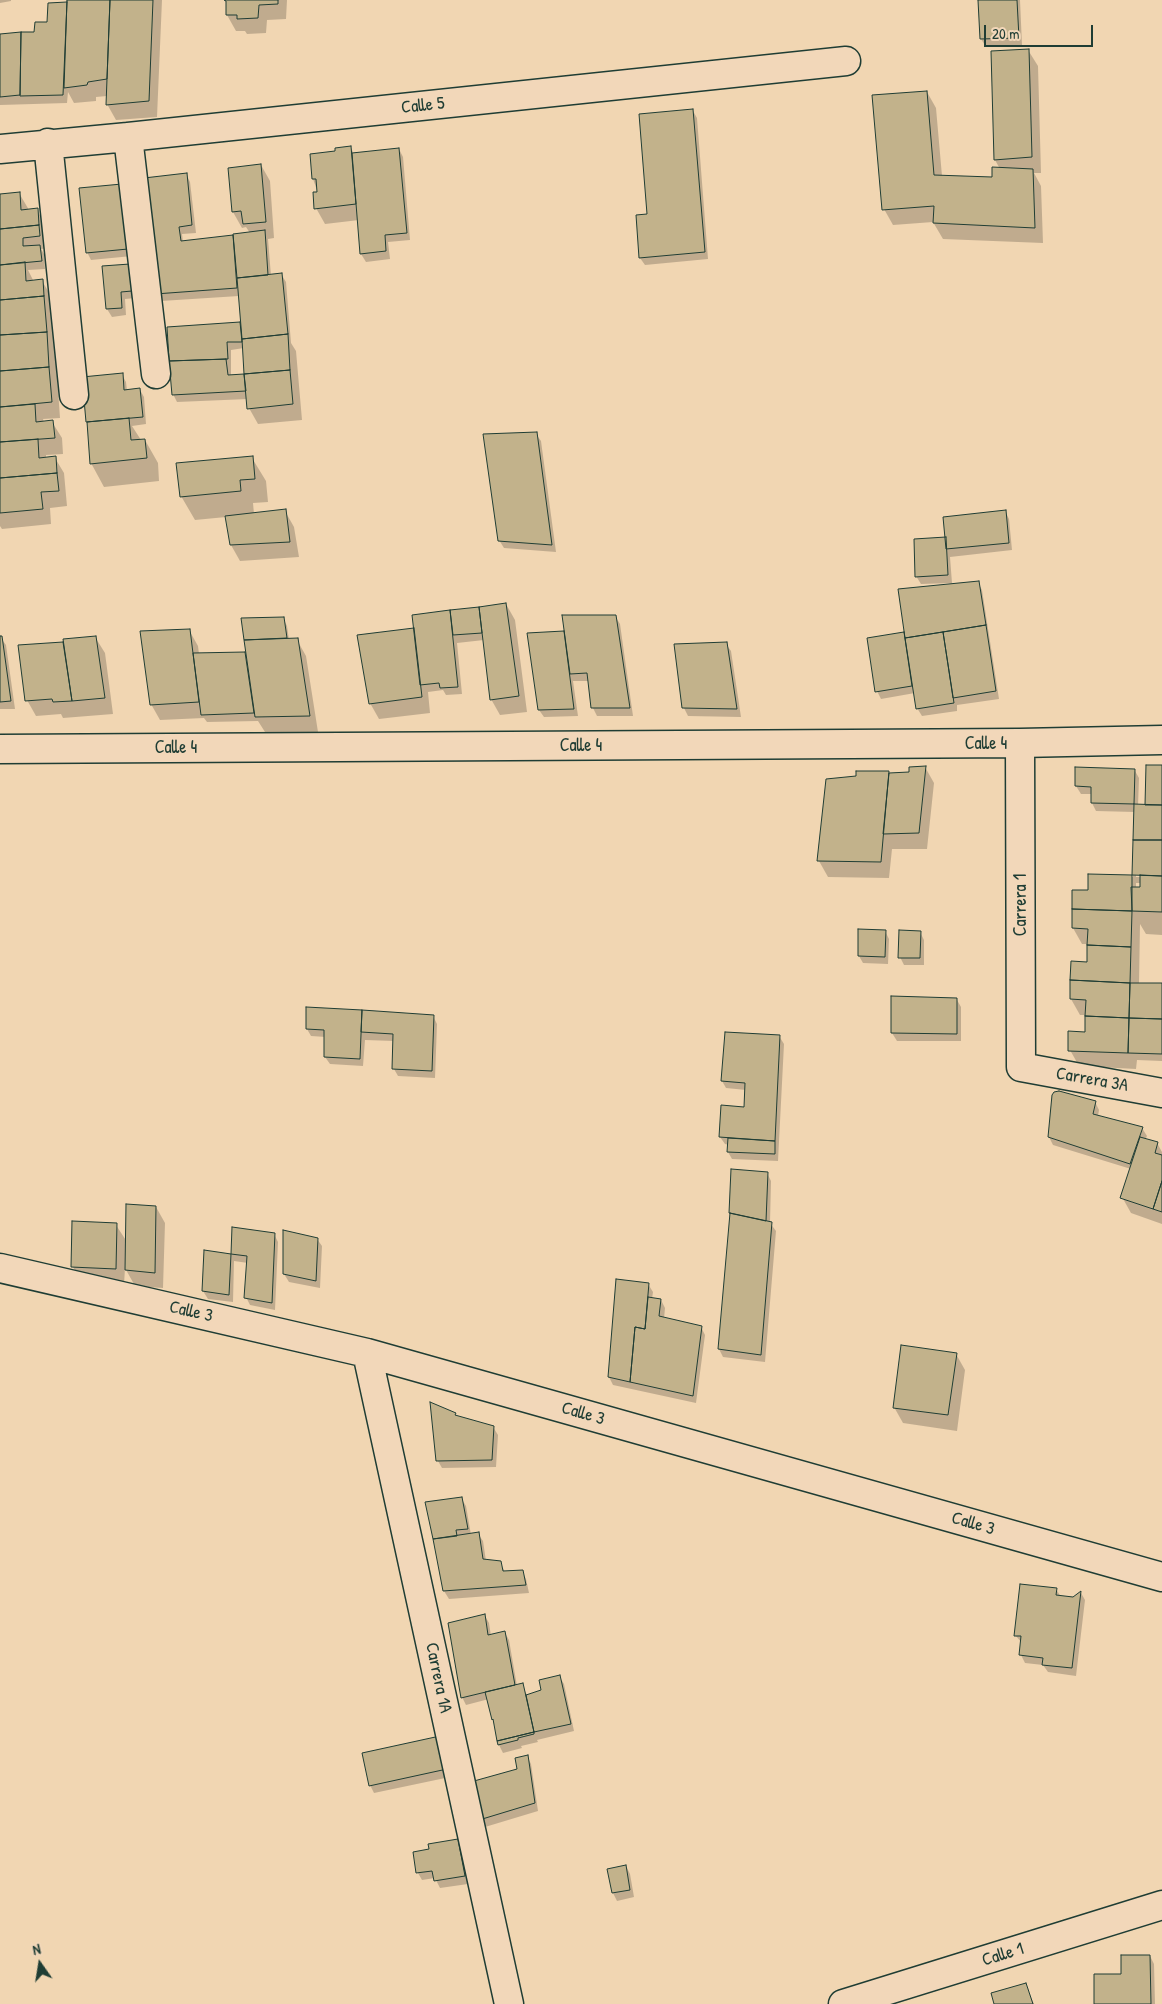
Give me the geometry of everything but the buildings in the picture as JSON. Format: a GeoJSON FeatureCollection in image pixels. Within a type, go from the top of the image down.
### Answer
{"type":"FeatureCollection","features":[{"type":"Feature","properties":{"kind":"street","name":"Calle 5"},"geometry":{"type":"LineString","coordinates":[[0,149],[846,61]]}},
{"type":"Feature","properties":{"kind":"street"},"geometry":{"type":"LineString","coordinates":[[128,137],[156,374]]}},
{"type":"Feature","properties":{"kind":"street"},"geometry":{"type":"LineString","coordinates":[[48,143],[74,395]]}},
{"type":"Feature","properties":{"kind":"street","name":"Calle 4"},"geometry":{"type":"LineString","coordinates":[[0,749],[1020,743],[1162,740]]}},
{"type":"Feature","properties":{"kind":"street","name":"Carrera 1"},"geometry":{"type":"LineString","coordinates":[[1020,743],[1022,1067]]}},
{"type":"Feature","properties":{"kind":"street","name":"Carrera 3A"},"geometry":{"type":"LineString","coordinates":[[1022,1067],[1162,1093]]}},
{"type":"Feature","properties":{"kind":"street","name":"Calle 3"},"geometry":{"type":"LineString","coordinates":[[0,1268],[367,1353],[1162,1578]]}},
{"type":"Feature","properties":{"kind":"street","name":"Carrera 1A"},"geometry":{"type":"LineString","coordinates":[[367,1353],[509,2004]]}},
{"type":"Feature","properties":{"kind":"street","name":"Calle 1"},"geometry":{"type":"LineString","coordinates":[[843,2004],[1162,1905]]}}]}
